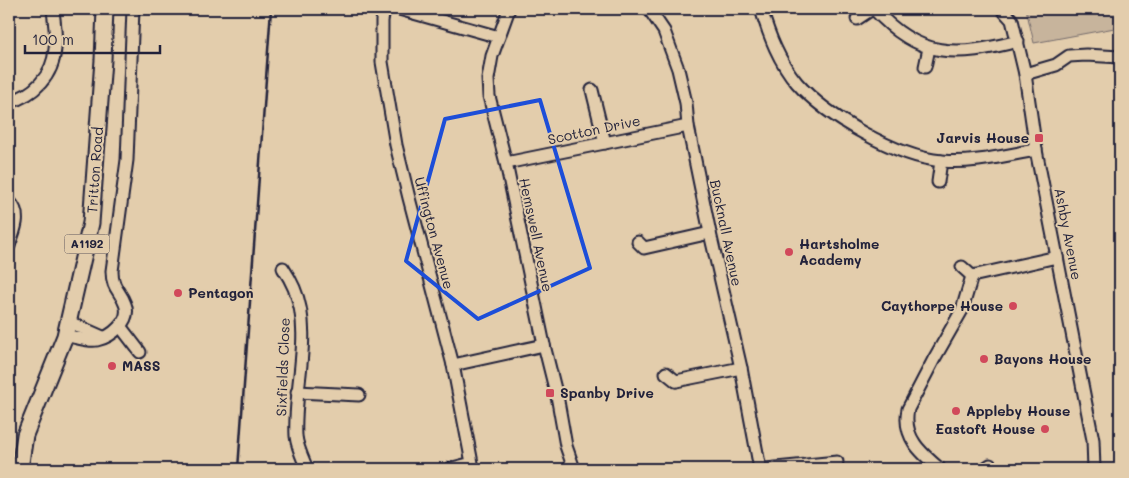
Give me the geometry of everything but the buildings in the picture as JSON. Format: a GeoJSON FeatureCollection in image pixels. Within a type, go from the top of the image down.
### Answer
{"type":"FeatureCollection","features":[{"type":"Feature","properties":{"kind":"main road","name":"Tritton Road"},"geometry":{"type":"LineString","coordinates":[[20,469],[25,435],[67,329],[91,224],[105,9]]}},
{"type":"Feature","properties":{"kind":"street"},"geometry":{"type":"LineString","coordinates":[[9,102],[20,99],[32,92],[43,81],[51,67],[55,49],[53,9]]}},
{"type":"Feature","properties":{"kind":"street"},"geometry":{"type":"LineString","coordinates":[[67,329],[96,340],[114,332],[126,315],[126,304],[114,286],[112,272],[127,160],[133,9]]}},
{"type":"Feature","properties":{"kind":"street","name":"Uffington Avenue"},"geometry":{"type":"LineString","coordinates":[[384,9],[382,21],[382,62],[390,112],[408,198],[453,365],[472,463],[450,469]]}},
{"type":"Feature","properties":{"kind":"street"},"geometry":{"type":"LineString","coordinates":[[399,9],[499,37]]}},
{"type":"Feature","properties":{"kind":"street","name":"Hemswell Avenue"},"geometry":{"type":"LineString","coordinates":[[509,9],[492,56],[488,79],[489,96],[506,163],[544,345],[558,401],[566,446],[574,469]]}},
{"type":"Feature","properties":{"kind":"street","name":"Bucknall Avenue"},"geometry":{"type":"LineString","coordinates":[[649,9],[664,31],[678,69],[710,233],[741,368],[760,469]]}},
{"type":"Feature","properties":{"kind":"street"},"geometry":{"type":"LineString","coordinates":[[761,9],[776,48],[798,84],[842,121],[862,133],[906,153],[942,161],[996,157],[1036,150]]}},
{"type":"Feature","properties":{"kind":"street"},"geometry":{"type":"LineString","coordinates":[[857,19],[873,9],[898,32],[912,41],[943,51],[977,51],[1018,42]]}},
{"type":"Feature","properties":{"kind":"street","name":"Ashby Avenue"},"geometry":{"type":"LineString","coordinates":[[1002,9],[1012,20],[1025,74],[1036,150],[1093,440],[1094,469]]}},
{"type":"Feature","properties":{"kind":"street"},"geometry":{"type":"LineString","coordinates":[[925,67],[929,48]]}},
{"type":"Feature","properties":{"kind":"street"},"geometry":{"type":"LineString","coordinates":[[1025,74],[1056,65],[1069,56],[1120,56]]}},
{"type":"Feature","properties":{"kind":"street"},"geometry":{"type":"LineString","coordinates":[[592,90],[605,143]]}},
{"type":"Feature","properties":{"kind":"street","name":"Scotton Drive"},"geometry":{"type":"LineString","coordinates":[[506,163],[688,126]]}},
{"type":"Feature","properties":{"kind":"street"},"geometry":{"type":"LineString","coordinates":[[938,182],[942,161]]}},
{"type":"Feature","properties":{"kind":"street"},"geometry":{"type":"LineString","coordinates":[[9,201],[15,208],[18,216],[9,246]]}},
{"type":"Feature","properties":{"kind":"street"},"geometry":{"type":"LineString","coordinates":[[641,249],[710,233]]}},
{"type":"Feature","properties":{"kind":"street"},"geometry":{"type":"LineString","coordinates":[[972,276],[1057,257]]}},
{"type":"Feature","properties":{"kind":"street"},"geometry":{"type":"LineString","coordinates":[[962,267],[972,276]]}},
{"type":"Feature","properties":{"kind":"street","name":"Sixfields Close"},"geometry":{"type":"LineString","coordinates":[[283,268],[294,288],[300,309],[302,328],[301,362],[297,392],[296,438],[307,469]]}},
{"type":"Feature","properties":{"kind":"street"},"geometry":{"type":"LineString","coordinates":[[940,469],[916,447],[910,438],[906,417],[908,409],[934,359],[962,310],[972,276]]}},
{"type":"Feature","properties":{"kind":"street"},"geometry":{"type":"LineString","coordinates":[[120,326],[140,352]]}},
{"type":"Feature","properties":{"kind":"street"},"geometry":{"type":"LineString","coordinates":[[453,365],[544,345]]}},
{"type":"Feature","properties":{"kind":"street"},"geometry":{"type":"LineString","coordinates":[[666,373],[673,386],[741,368]]}},
{"type":"Feature","properties":{"kind":"street"},"geometry":{"type":"LineString","coordinates":[[297,392],[359,395]]}},
{"type":"Feature","properties":{"kind":"street"},"geometry":{"type":"LineString","coordinates":[[766,469],[837,462]]}},
{"type":"Feature","properties":{"kind":"highlighted area"},"geometry":{"type":"Polygon","coordinates":[[[540,100],[590,268],[478,319],[406,261],[445,119],[540,100]]]}},
{"type":"Feature","properties":{"kind":"shaded area"},"geometry":{"type":"Polygon","coordinates":[[[1026,9],[1120,9],[1120,27],[1034,43],[1026,9]]]}},
{"type":"Feature","properties":{"kind":"railway"},"geometry":{"type":"LineString","coordinates":[[238,469],[271,9]]}},
{"type":"Feature","properties":{"kind":"place","name":"Jarvis House"},"geometry":{"type":"Point","coordinates":[1039,138]}},
{"type":"Feature","properties":{"kind":"place","name":"Hartsholme Academy"},"geometry":{"type":"Point","coordinates":[789,252]}},
{"type":"Feature","properties":{"kind":"place","name":"Pentagon"},"geometry":{"type":"Point","coordinates":[178,293]}},
{"type":"Feature","properties":{"kind":"place","name":"Caythorpe House"},"geometry":{"type":"Point","coordinates":[1013,306]}},
{"type":"Feature","properties":{"kind":"place","name":"Bayons House"},"geometry":{"type":"Point","coordinates":[984,359]}},
{"type":"Feature","properties":{"kind":"place","name":"MASS"},"geometry":{"type":"Point","coordinates":[112,366]}},
{"type":"Feature","properties":{"kind":"place","name":"Spanby Drive"},"geometry":{"type":"Point","coordinates":[550,393]}},
{"type":"Feature","properties":{"kind":"place","name":"Appleby House"},"geometry":{"type":"Point","coordinates":[956,411]}},
{"type":"Feature","properties":{"kind":"place","name":"Eastoft House"},"geometry":{"type":"Point","coordinates":[1045,429]}}]}
